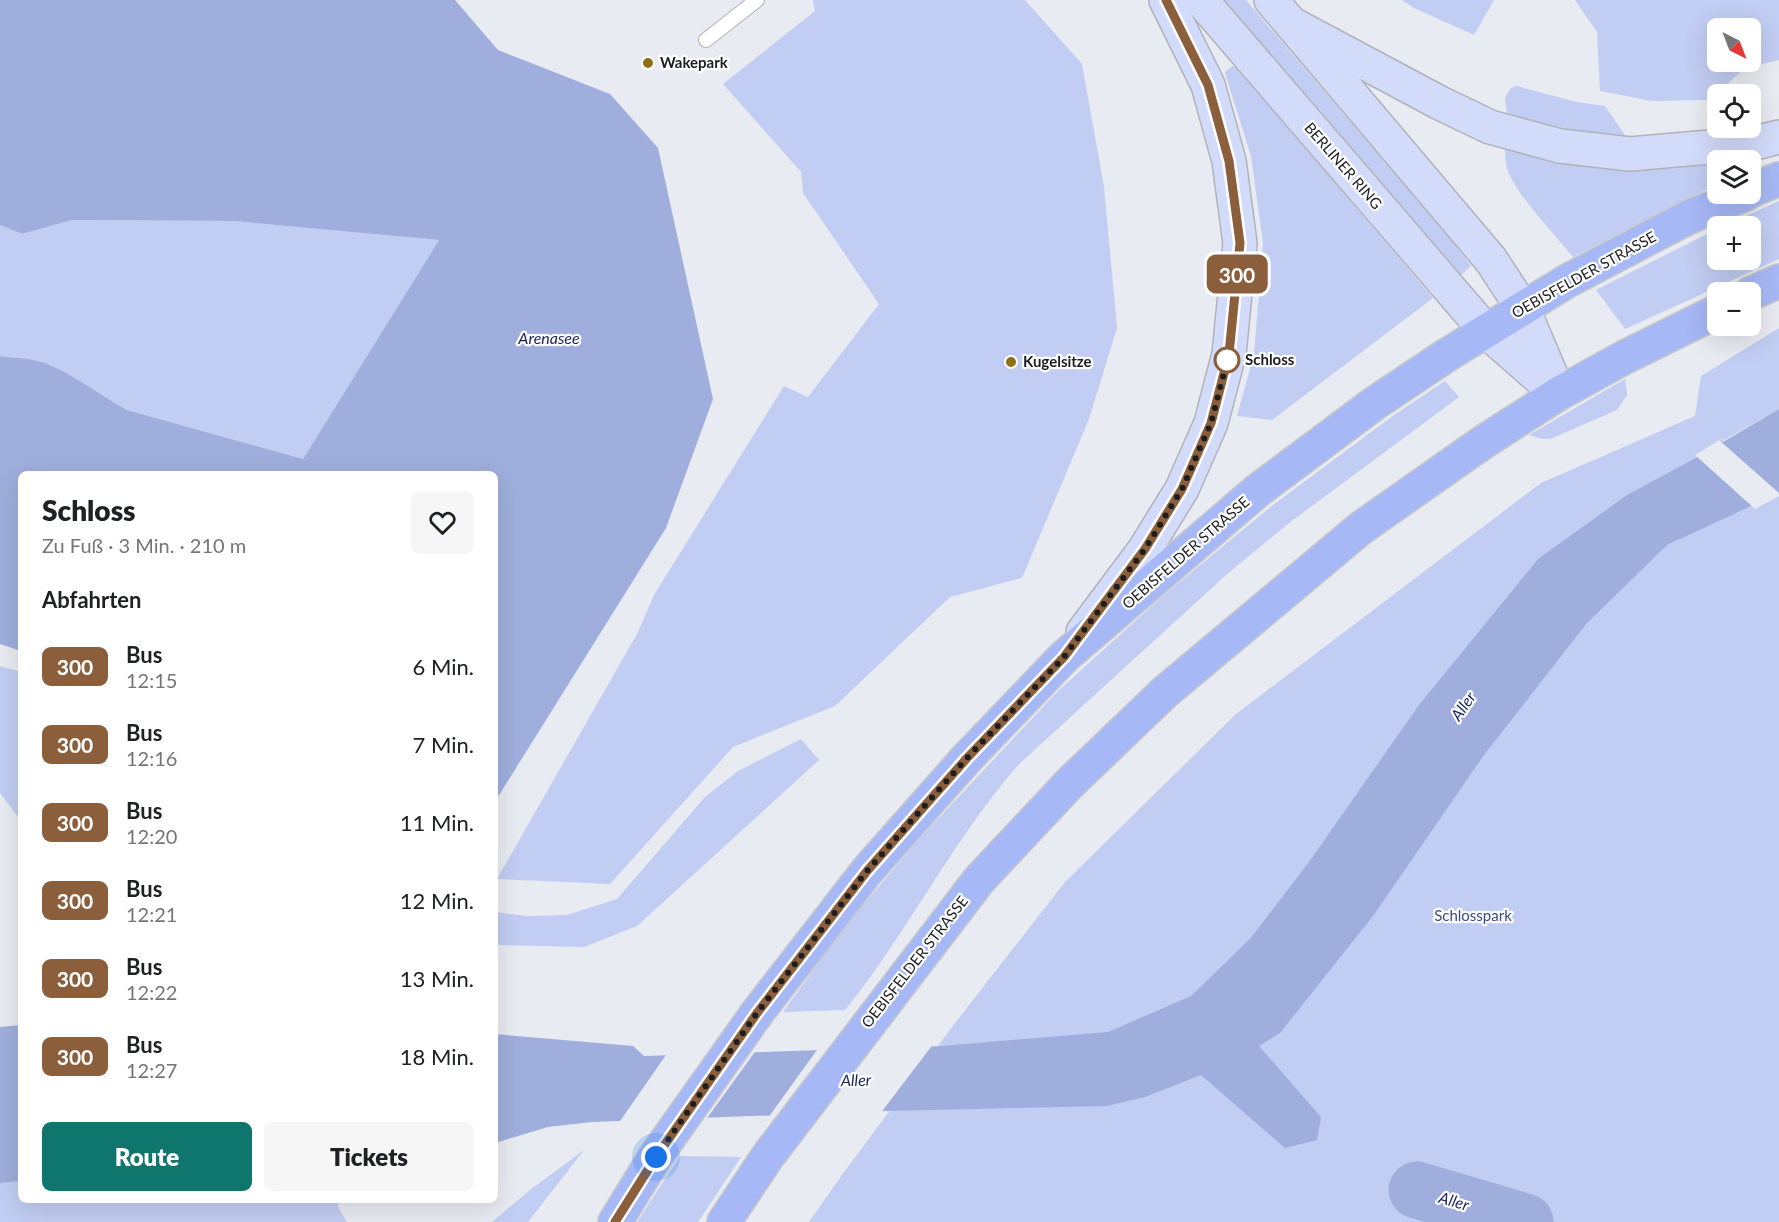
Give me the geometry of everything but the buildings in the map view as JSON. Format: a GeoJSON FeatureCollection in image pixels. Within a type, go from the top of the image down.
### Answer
{"type":"FeatureCollection","features":[{"type":"Feature","properties":{"kind":"main road"},"geometry":{"type":"LineString","coordinates":[[1064,657],[1145,549],[1182,489],[1211,423],[1229,354],[1240,243],[1229,161],[1208,85],[1166,0]]}},
{"type":"Feature","properties":{"kind":"main road","name":"BERLINER RING"},"geometry":{"type":"LineString","coordinates":[[1201,0],[1486,331],[1558,394]]}},
{"type":"Feature","properties":{"kind":"main road"},"geometry":{"type":"LineString","coordinates":[[1281,12],[1440,103],[1490,127],[1560,146],[1630,154],[1755,143],[1779,137]]}},
{"type":"Feature","properties":{"kind":"main road"},"geometry":{"type":"LineString","coordinates":[[1281,12],[1491,260],[1523,309],[1558,394]]}},
{"type":"Feature","properties":{"kind":"main road"},"geometry":{"type":"LineString","coordinates":[[1761,186],[1779,179]]}},
{"type":"Feature","properties":{"kind":"main road","name":"OEBISFELDER STRASSE"},"geometry":{"type":"LineString","coordinates":[[615,1222],[656,1157],[757,1013],[867,871],[967,758],[1064,657],[1257,491],[1375,403],[1569,280],[1689,217],[1721,204]]}},
{"type":"Feature","properties":{"kind":"main road"},"geometry":{"type":"LineString","coordinates":[[1761,289],[1779,281]]}},
{"type":"Feature","properties":{"kind":"main road","name":"OEBISFELDER STRASSE"},"geometry":{"type":"LineString","coordinates":[[724,1222],[768,1156],[979,880],[1069,783],[1165,692],[1361,528],[1482,443],[1558,394],[1625,357],[1707,316]]}},
{"type":"Feature","properties":{"kind":"lane"},"geometry":{"type":"LineString","coordinates":[[706,40],[757,0]]}},
{"type":"Feature","properties":{"kind":"green space"},"geometry":{"type":"Polygon","coordinates":[[[813,0],[1025,0],[1082,64],[1104,187],[1117,328],[1089,419],[1022,578],[950,597],[835,706],[733,747],[610,884],[498,879],[637,634],[654,595],[784,386],[808,397],[879,304],[803,193],[801,172],[723,84],[815,11],[813,0]]]}},
{"type":"Feature","properties":{"kind":"green space"},"geometry":{"type":"Polygon","coordinates":[[[1223,0],[1246,0],[1454,243],[1471,266],[1461,275],[1223,0]]]}},
{"type":"Feature","properties":{"kind":"green space"},"geometry":{"type":"Polygon","coordinates":[[[1402,0],[1494,0],[1474,35],[1414,8],[1402,0]]]}},
{"type":"Feature","properties":{"kind":"green space"},"geometry":{"type":"Polygon","coordinates":[[[1575,0],[1779,0],[1779,60],[1761,64],[1761,18],[1707,18],[1707,72],[1740,72],[1727,84],[1707,84],[1707,100],[1652,101],[1600,91],[1597,32],[1575,0]]]}},
{"type":"Feature","properties":{"kind":"green space"},"geometry":{"type":"Polygon","coordinates":[[[1233,66],[1433,298],[1272,420],[1237,416],[1254,354],[1263,243],[1251,156],[1225,73],[1233,66]]]}},
{"type":"Feature","properties":{"kind":"green space"},"geometry":{"type":"Polygon","coordinates":[[[1517,86],[1576,102],[1605,106],[1631,144],[1508,121],[1505,98],[1511,88],[1517,86]]]}},
{"type":"Feature","properties":{"kind":"green space"},"geometry":{"type":"Polygon","coordinates":[[[1505,143],[1700,163],[1707,166],[1707,189],[1573,257],[1519,191],[1508,171],[1505,143]]]}},
{"type":"Feature","properties":{"kind":"green space"},"geometry":{"type":"Polygon","coordinates":[[[1779,201],[1779,259],[1761,267],[1761,216],[1745,216],[1779,201]]]}},
{"type":"Feature","properties":{"kind":"green space"},"geometry":{"type":"Polygon","coordinates":[[[72,220],[233,221],[439,240],[303,459],[127,410],[40,361],[0,356],[0,225],[22,234],[72,220]]]}},
{"type":"Feature","properties":{"kind":"green space"},"geometry":{"type":"Polygon","coordinates":[[[1707,234],[1707,270],[1755,270],[1728,282],[1707,282],[1707,292],[1625,329],[1596,290],[1707,234]]]}},
{"type":"Feature","properties":{"kind":"green space","name":"Schlosspark"},"geometry":{"type":"Polygon","coordinates":[[[1779,328],[1779,409],[1724,440],[1719,437],[1779,491],[1779,1222],[809,1222],[952,1027],[1065,882],[1236,714],[1541,483],[1695,416],[1701,376],[1779,328]]]}},
{"type":"Feature","properties":{"kind":"green space"},"geometry":{"type":"Polygon","coordinates":[[[1625,379],[1627,395],[1617,410],[1550,439],[1529,435],[1625,379]]]}},
{"type":"Feature","properties":{"kind":"green space"},"geometry":{"type":"Polygon","coordinates":[[[1445,381],[1459,397],[1289,523],[1226,575],[1018,765],[972,824],[889,950],[845,1010],[783,1012],[842,930],[919,839],[1057,692],[1165,594],[1273,505],[1394,415],[1445,381]]]}},
{"type":"Feature","properties":{"kind":"green space"},"geometry":{"type":"Polygon","coordinates":[[[0,666],[18,671],[18,817],[0,793],[0,666]]]}},
{"type":"Feature","properties":{"kind":"green space"},"geometry":{"type":"Polygon","coordinates":[[[801,739],[819,760],[637,926],[584,947],[498,945],[498,912],[527,916],[567,915],[617,899],[705,797],[738,771],[801,739]]]}},
{"type":"Feature","properties":{"kind":"green space"},"geometry":{"type":"Polygon","coordinates":[[[584,1150],[528,1222],[492,1222],[530,1190],[584,1150]]]}},
{"type":"Feature","properties":{"kind":"green space"},"geometry":{"type":"Polygon","coordinates":[[[680,1156],[741,1157],[698,1222],[637,1222],[680,1156]]]}},
{"type":"Feature","properties":{"kind":"green space"},"geometry":{"type":"Polygon","coordinates":[[[18,1181],[18,1203],[338,1203],[347,1222],[0,1222],[0,1183],[18,1181]]]}},
{"type":"Feature","properties":{"kind":"water","name":"Arenasee"},"geometry":{"type":"Polygon","coordinates":[[[0,0],[455,0],[498,50],[610,94],[658,148],[713,399],[666,528],[498,797],[498,471],[18,471],[18,650],[0,644],[0,356],[42,362],[75,378],[127,410],[303,459],[439,240],[233,221],[72,220],[22,234],[0,225],[0,0]]]}},
{"type":"Feature","properties":{"kind":"water"},"geometry":{"type":"Polygon","coordinates":[[[1779,409],[1779,493],[1667,545],[1587,623],[1484,755],[1373,916],[1280,1033],[1259,1046],[1321,1117],[1317,1140],[1285,1148],[1201,1075],[1145,1097],[1107,1106],[886,1111],[592,1122],[548,1127],[498,1142],[498,1034],[633,1046],[644,1056],[942,1046],[1108,1032],[1191,996],[1250,939],[1309,862],[1419,705],[1538,559],[1627,495],[1779,409]]]}},
{"type":"Feature","properties":{"kind":"water"},"geometry":{"type":"Polygon","coordinates":[[[18,1025],[18,1181],[0,1183],[0,1027],[18,1025]]]}},
{"type":"Feature","properties":{"kind":"pier"},"geometry":{"type":"Polygon","coordinates":[[[1719,440],[1779,493],[1779,496],[1755,509],[1695,455],[1719,440]]]}},
{"type":"Feature","properties":{"kind":"pier"},"geometry":{"type":"Polygon","coordinates":[[[934,1043],[880,1114],[768,1118],[819,1047],[934,1043]]]}},
{"type":"Feature","properties":{"kind":"pier"},"geometry":{"type":"Polygon","coordinates":[[[757,1049],[705,1121],[618,1124],[668,1052],[757,1049]]]}},
{"type":"Feature","properties":{"kind":"waterway","name":"Aller"},"geometry":{"type":"LineString","coordinates":[[1417,1190],[1525,1222]]}},
{"type":"Feature","properties":{"kind":"bus line","name":"300"},"geometry":{"type":"LineString","coordinates":[[615,1222],[656,1157],[757,1013],[867,871],[967,758],[1064,657],[1145,549],[1182,489],[1211,423],[1229,354],[1240,243],[1229,161],[1208,85],[1166,0]]}},
{"type":"Feature","properties":{"kind":"place","name":"Wakepark"},"geometry":{"type":"Point","coordinates":[648,63]}},
{"type":"Feature","properties":{"kind":"place","name":"Schloss"},"geometry":{"type":"Point","coordinates":[1227,360]}},
{"type":"Feature","properties":{"kind":"place","name":"Kugelsitze"},"geometry":{"type":"Point","coordinates":[1011,362]}},
{"type":"Feature","properties":{"kind":"route"},"geometry":{"type":"LineString","coordinates":[[656,1157],[757,1013],[867,871],[967,758],[1064,657],[1145,549],[1182,489],[1211,423],[1229,354],[1227,360]]}}]}
